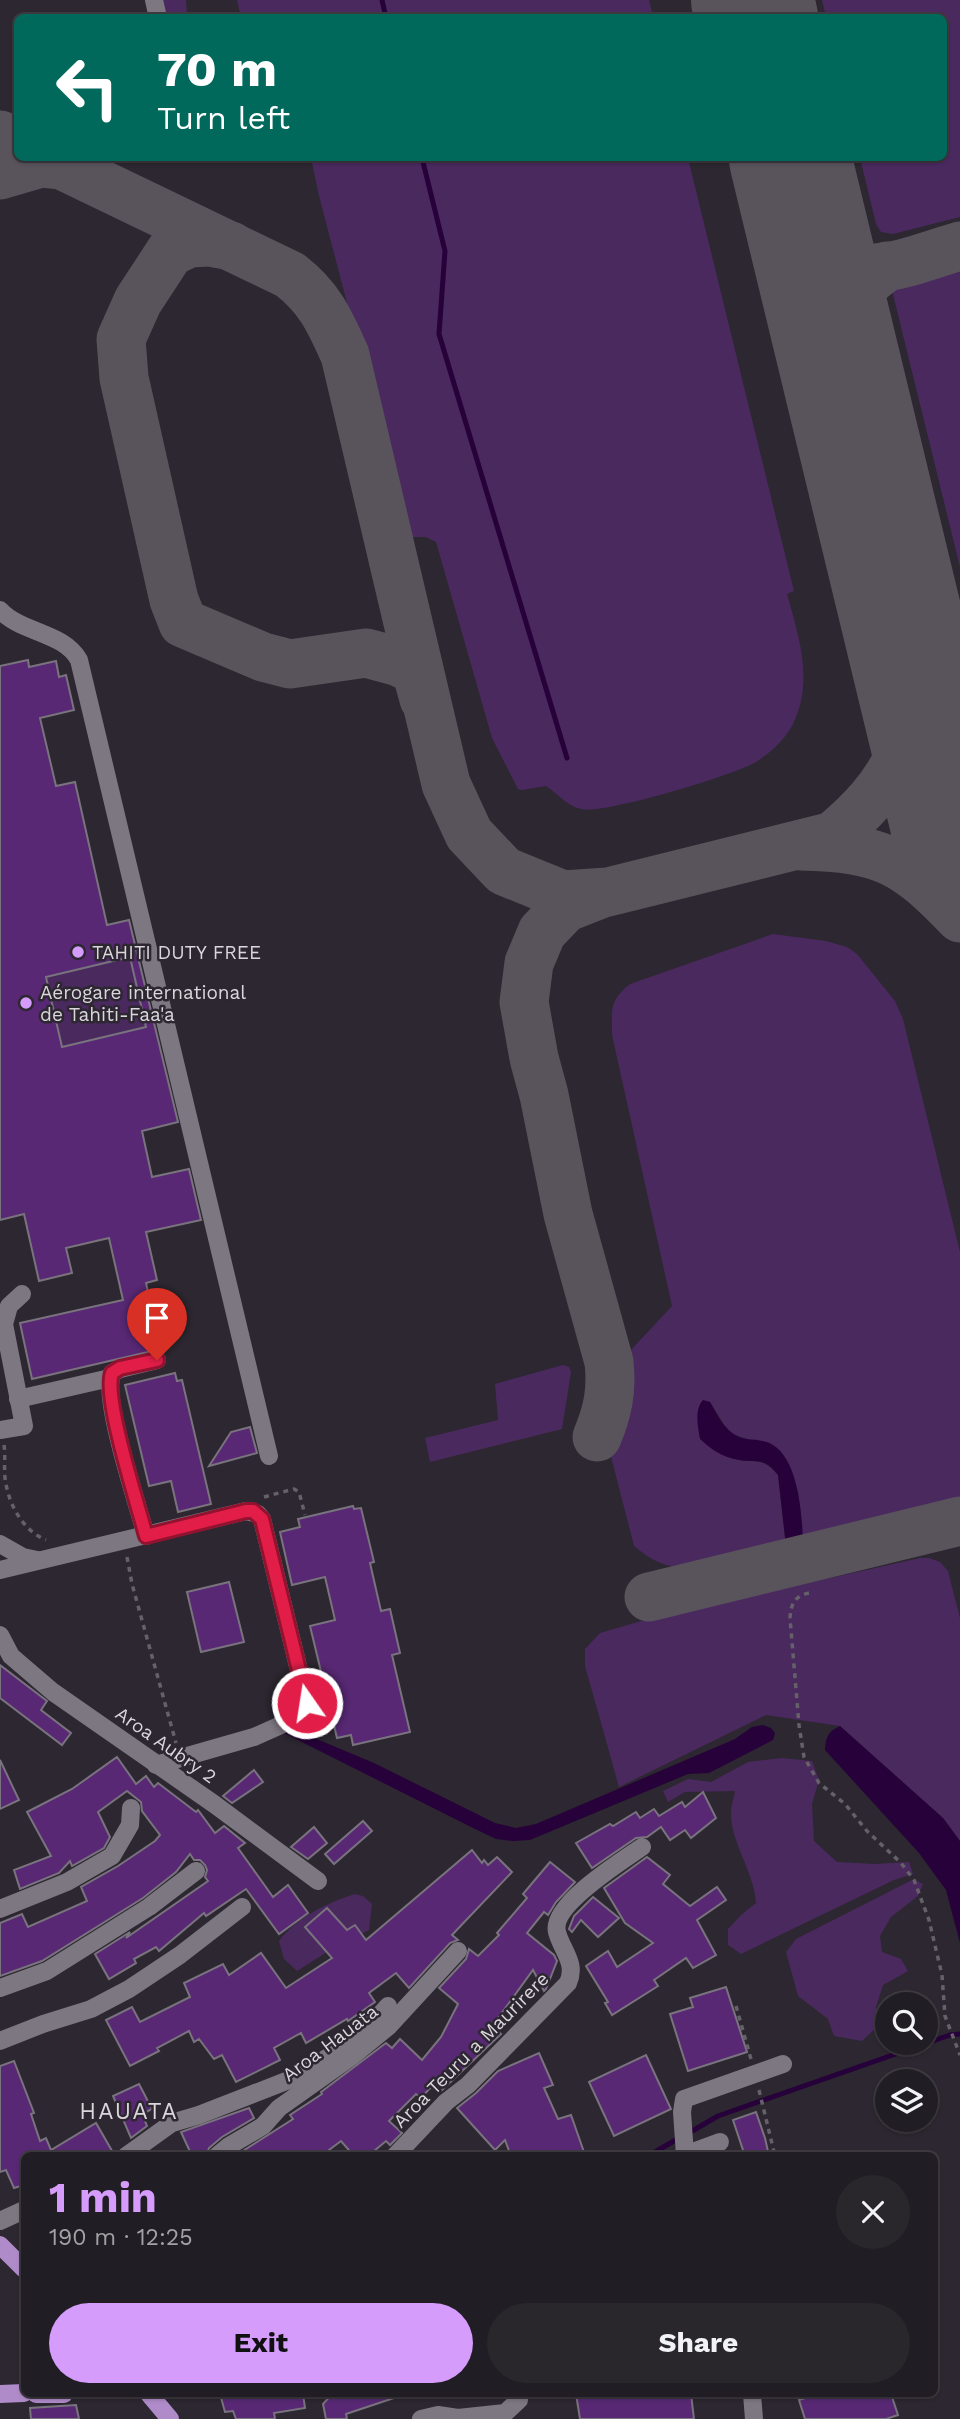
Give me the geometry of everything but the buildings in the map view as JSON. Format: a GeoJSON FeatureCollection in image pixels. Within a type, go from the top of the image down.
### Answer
{"type":"FeatureCollection","features":[{"type":"Feature","properties":{"kind":"main road"},"geometry":{"type":"LineString","coordinates":[[0,2245],[21,2262]]}},
{"type":"Feature","properties":{"kind":"main road"},"geometry":{"type":"LineString","coordinates":[[0,2394],[21,2393]]}},
{"type":"Feature","properties":{"kind":"main road"},"geometry":{"type":"LineString","coordinates":[[152,2397],[170,2419]]}},
{"type":"Feature","properties":{"kind":"street"},"geometry":{"type":"LineString","coordinates":[[0,610],[13,621],[64,644],[79,660],[269,1456]]}},
{"type":"Feature","properties":{"kind":"street"},"geometry":{"type":"LineString","coordinates":[[0,1430],[24,1426],[2,1324],[9,1306],[22,1294]]}},
{"type":"Feature","properties":{"kind":"street"},"geometry":{"type":"LineString","coordinates":[[146,1536],[112,1403],[110,1378],[112,1373],[120,1368],[157,1360]]}},
{"type":"Feature","properties":{"kind":"street"},"geometry":{"type":"LineString","coordinates":[[18,1399],[110,1378]]}},
{"type":"Feature","properties":{"kind":"street"},"geometry":{"type":"LineString","coordinates":[[0,1570],[246,1511],[258,1514],[262,1519],[307,1703],[301,1716],[277,1728],[156,1765]]}},
{"type":"Feature","properties":{"kind":"street"},"geometry":{"type":"LineString","coordinates":[[0,1545],[23,1557],[40,1561]]}},
{"type":"Feature","properties":{"kind":"street","name":"Aroa Aubry 2"},"geometry":{"type":"LineString","coordinates":[[0,1635],[11,1657],[53,1692],[214,1804],[318,1881]]}},
{"type":"Feature","properties":{"kind":"street"},"geometry":{"type":"LineString","coordinates":[[0,1909],[67,1882],[111,1856],[130,1825],[131,1808]]}},
{"type":"Feature","properties":{"kind":"street","name":"Aroa Teuru a Maurirere"},"geometry":{"type":"LineString","coordinates":[[399,2152],[568,1983],[572,1966],[557,1933],[556,1924],[560,1915],[594,1880],[642,1847]]}},
{"type":"Feature","properties":{"kind":"street"},"geometry":{"type":"LineString","coordinates":[[0,1988],[47,1971],[149,1907],[196,1871]]}},
{"type":"Feature","properties":{"kind":"street"},"geometry":{"type":"LineString","coordinates":[[0,2042],[43,2024],[91,2009],[129,1989],[180,1955],[242,1907]]}},
{"type":"Feature","properties":{"kind":"street","name":"Aroa Hauata"},"geometry":{"type":"LineString","coordinates":[[222,2152],[262,2126],[279,2108],[351,2057],[389,2026],[458,1951]]}},
{"type":"Feature","properties":{"kind":"street"},"geometry":{"type":"LineString","coordinates":[[132,2152],[172,2123],[299,2076],[362,2035],[388,2006]]}},
{"type":"Feature","properties":{"kind":"street"},"geometry":{"type":"LineString","coordinates":[[720,2143],[684,2150],[684,2099],[756,2079],[783,2064]]}},
{"type":"Feature","properties":{"kind":"street"},"geometry":{"type":"LineString","coordinates":[[0,2221],[21,2211]]}},
{"type":"Feature","properties":{"kind":"street"},"geometry":{"type":"LineString","coordinates":[[432,2418],[505,2413],[519,2397]]}},
{"type":"Feature","properties":{"kind":"street"},"geometry":{"type":"LineString","coordinates":[[752,2397],[754,2419]]}},
{"type":"Feature","properties":{"kind":"path"},"geometry":{"type":"LineString","coordinates":[[0,1458],[6,1457]]}},
{"type":"Feature","properties":{"kind":"path"},"geometry":{"type":"LineString","coordinates":[[124,1541],[132,1584],[180,1758]]}},
{"type":"Feature","properties":{"kind":"path"},"geometry":{"type":"LineString","coordinates":[[809,1593],[799,1595],[791,1605],[790,1618],[800,1739],[804,1757],[820,1783],[845,1804],[914,1880],[929,1920],[942,1975],[945,2016],[960,2055]]}},
{"type":"Feature","properties":{"kind":"path"},"geometry":{"type":"LineString","coordinates":[[736,2006],[774,2152]]}},
{"type":"Feature","properties":{"kind":"shaded area"},"geometry":{"type":"Polygon","coordinates":[[[162,0],[186,0],[187,14],[165,14],[162,0]]]}},
{"type":"Feature","properties":{"kind":"shaded area"},"geometry":{"type":"Polygon","coordinates":[[[237,0],[649,0],[652,14],[240,14],[237,0]]]}},
{"type":"Feature","properties":{"kind":"shaded area"},"geometry":{"type":"Polygon","coordinates":[[[822,0],[960,0],[960,217],[893,234],[881,232],[876,224],[861,161],[947,161],[947,14],[825,14],[822,0]]]}},
{"type":"Feature","properties":{"kind":"shaded area"},"geometry":{"type":"Polygon","coordinates":[[[312,161],[689,161],[794,591],[787,594],[800,643],[803,692],[790,730],[767,755],[743,768],[697,784],[640,800],[594,809],[581,809],[571,805],[546,786],[518,789],[492,738],[436,542],[426,537],[410,537],[407,532],[312,161]]]}},
{"type":"Feature","properties":{"kind":"shaded area"},"geometry":{"type":"Polygon","coordinates":[[[960,258],[960,567],[889,278],[960,258]]]}},
{"type":"Feature","properties":{"kind":"shaded area"},"geometry":{"type":"Polygon","coordinates":[[[773,934],[826,941],[847,947],[857,954],[895,1001],[903,1019],[960,1252],[960,1500],[803,1542],[798,1492],[747,1439],[732,1434],[710,1402],[703,1401],[742,1461],[762,1463],[778,1475],[786,1546],[692,1568],[675,1567],[654,1560],[634,1546],[609,1449],[623,1407],[629,1352],[672,1306],[612,1035],[612,1012],[618,995],[630,984],[773,934]]]}},
{"type":"Feature","properties":{"kind":"shaded area"},"geometry":{"type":"Polygon","coordinates":[[[127,944],[149,1039],[120,1033],[62,1047],[46,973],[127,944]]]}},
{"type":"Feature","properties":{"kind":"shaded area"},"geometry":{"type":"Polygon","coordinates":[[[563,1365],[569,1367],[571,1372],[562,1429],[430,1462],[425,1438],[498,1420],[495,1384],[563,1365]]]}},
{"type":"Feature","properties":{"kind":"shaded area"},"geometry":{"type":"Polygon","coordinates":[[[703,1400],[710,1402],[724,1425],[734,1434],[767,1442],[782,1453],[794,1476],[802,1518],[803,1542],[786,1546],[778,1475],[769,1465],[722,1455],[700,1439],[698,1414],[703,1400]]]}},
{"type":"Feature","properties":{"kind":"shaded area"},"geometry":{"type":"Polygon","coordinates":[[[920,1558],[940,1562],[948,1571],[960,1618],[960,1841],[943,1818],[840,1726],[766,1715],[619,1787],[585,1666],[585,1649],[600,1633],[655,1617],[920,1558]]]}},
{"type":"Feature","properties":{"kind":"shaded area"},"geometry":{"type":"Polygon","coordinates":[[[763,1725],[775,1733],[773,1740],[709,1773],[688,1774],[530,1840],[513,1841],[496,1839],[284,1733],[290,1728],[374,1763],[495,1823],[516,1828],[536,1824],[735,1739],[752,1727],[763,1725]]]}},
{"type":"Feature","properties":{"kind":"shaded area"},"geometry":{"type":"Polygon","coordinates":[[[840,1726],[943,1818],[960,1841],[960,1943],[946,1890],[919,1853],[825,1750],[828,1736],[840,1726]]]}},
{"type":"Feature","properties":{"kind":"shaded area"},"geometry":{"type":"Polygon","coordinates":[[[782,1758],[812,1761],[819,1780],[812,1804],[814,1841],[837,1862],[909,1862],[913,1874],[894,1880],[741,1954],[728,1945],[728,1929],[756,1903],[751,1879],[734,1834],[731,1810],[735,1791],[685,1792],[668,1802],[663,1791],[688,1779],[711,1782],[748,1762],[782,1758]]]}},
{"type":"Feature","properties":{"kind":"shaded area"},"geometry":{"type":"Polygon","coordinates":[[[914,1879],[923,1884],[918,1896],[891,1917],[880,1936],[882,1952],[901,1959],[908,1971],[883,1985],[881,1992],[875,1992],[875,2029],[862,2041],[834,2036],[828,2019],[798,1996],[786,1952],[796,1939],[914,1879]]]}},
{"type":"Feature","properties":{"kind":"shaded area"},"geometry":{"type":"Polygon","coordinates":[[[355,1894],[363,1896],[372,1904],[369,1930],[297,1971],[284,1959],[279,1941],[286,1932],[313,1912],[355,1894]]]}},
{"type":"Feature","properties":{"kind":"waterway"},"geometry":{"type":"LineString","coordinates":[[382,0],[385,14]]}},
{"type":"Feature","properties":{"kind":"waterway"},"geometry":{"type":"LineString","coordinates":[[423,161],[445,251],[439,334],[567,758]]}},
{"type":"Feature","properties":{"kind":"waterway"},"geometry":{"type":"LineString","coordinates":[[687,2134],[718,2116],[950,2035],[960,2034]]}},
{"type":"Feature","properties":{"kind":"waterway"},"geometry":{"type":"LineString","coordinates":[[655,2152],[679,2138]]}},
{"type":"Feature","properties":{"kind":"taxiway"},"geometry":{"type":"LineString","coordinates":[[0,135],[14,141]]}},
{"type":"Feature","properties":{"kind":"taxiway"},"geometry":{"type":"LineString","coordinates":[[53,161],[290,275],[323,311],[345,355],[446,784],[469,834],[504,871],[563,895],[608,892],[833,836],[870,800],[893,768],[905,739],[918,686]]}},
{"type":"Feature","properties":{"kind":"taxiway"},"geometry":{"type":"LineString","coordinates":[[0,175],[41,163],[63,165]]}},
{"type":"Feature","properties":{"kind":"taxiway"},"geometry":{"type":"LineString","coordinates":[[809,235],[848,262],[873,268],[911,261],[960,246]]}},
{"type":"Feature","properties":{"kind":"taxiway"},"geometry":{"type":"LineString","coordinates":[[231,246],[209,242],[189,243],[170,252],[138,301],[121,339],[124,378],[174,600],[183,623],[263,657],[290,664],[366,653],[396,661],[416,670],[424,699]]}},
{"type":"Feature","properties":{"kind":"taxiway"},"geometry":{"type":"LineString","coordinates":[[834,336],[855,292],[887,266]]}},
{"type":"Feature","properties":{"kind":"taxiway"},"geometry":{"type":"LineString","coordinates":[[918,686],[960,734]]}},
{"type":"Feature","properties":{"kind":"taxiway"},"geometry":{"type":"LineString","coordinates":[[801,846],[853,850],[890,861],[923,883],[960,918]]}},
{"type":"Feature","properties":{"kind":"taxiway"},"geometry":{"type":"LineString","coordinates":[[597,1437],[608,1400],[609,1362],[568,1214],[524,1002],[529,963],[542,932],[565,908],[603,893]]}},
{"type":"Feature","properties":{"kind":"taxiway"},"geometry":{"type":"LineString","coordinates":[[649,1597],[960,1521]]}},
{"type":"Feature","properties":{"kind":"runway"},"geometry":{"type":"LineString","coordinates":[[752,0],[756,14]]}},
{"type":"Feature","properties":{"kind":"runway"},"geometry":{"type":"LineString","coordinates":[[791,161],[960,860]]}},
{"type":"Feature","properties":{"kind":"place","name":"TAHITI DUTY FREE"},"geometry":{"type":"Point","coordinates":[78,952]}},
{"type":"Feature","properties":{"kind":"place","name":"Aérogare international de Tahiti-Faa'a"},"geometry":{"type":"Point","coordinates":[26,1003]}},
{"type":"Feature","properties":{"kind":"district","name":"HAUATA"},"geometry":{"type":"Point","coordinates":[129,2111]}},
{"type":"Feature","properties":{"kind":"route"},"geometry":{"type":"LineString","coordinates":[[157,1360],[120,1368],[112,1373],[109,1386],[146,1536],[246,1511],[258,1514],[262,1519],[307,1703]]}}]}
